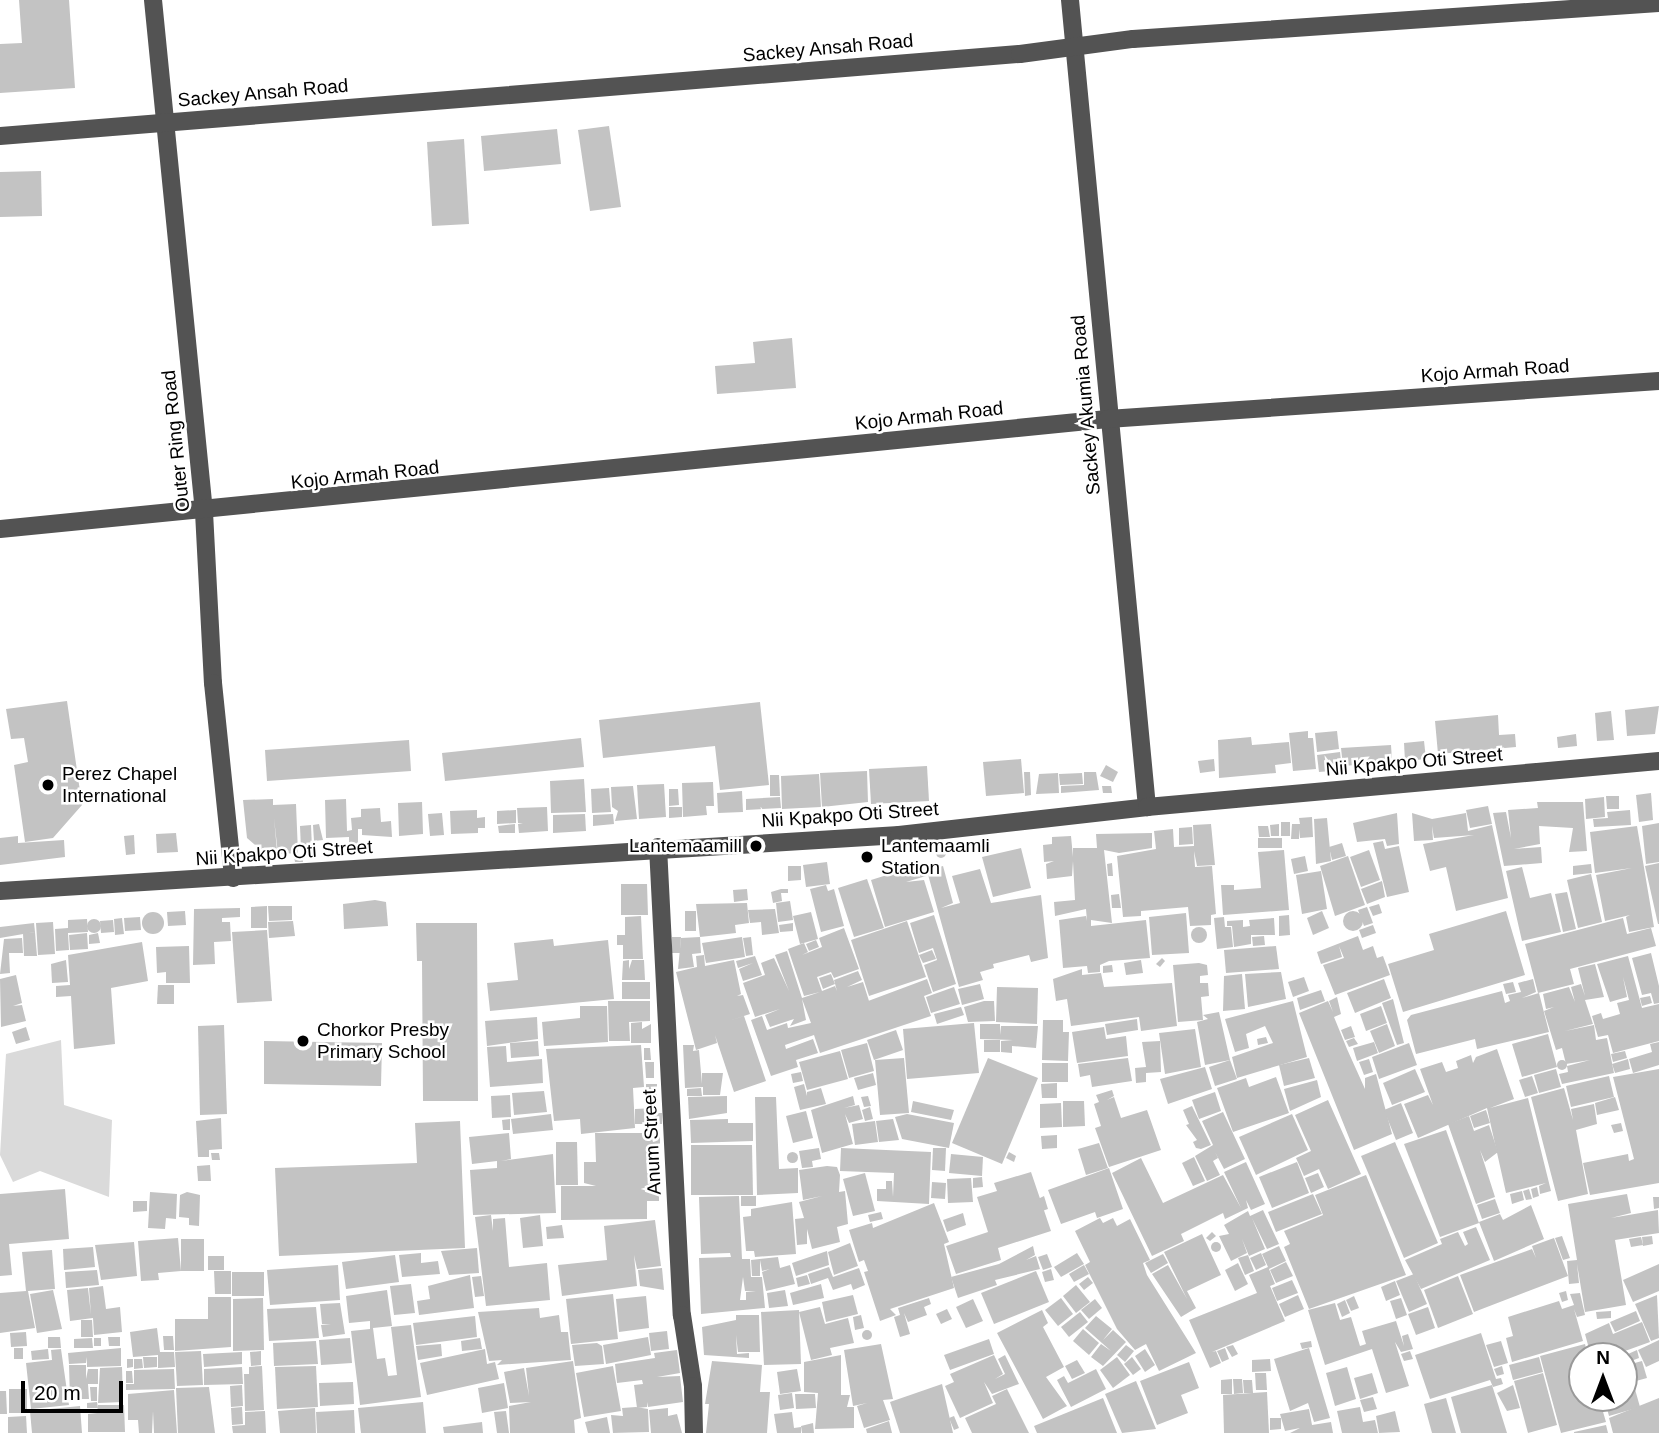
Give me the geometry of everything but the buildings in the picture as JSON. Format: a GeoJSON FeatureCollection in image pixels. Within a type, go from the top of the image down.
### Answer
{"type":"FeatureCollection","features":[{"type":"Feature","properties":{"kind":"street","name":"Outer Ring Road"},"geometry":{"type":"LineString","coordinates":[[153,0],[204,512],[213,684],[233,878]]}},
{"type":"Feature","properties":{"kind":"street","name":"Sackey Akumia Road"},"geometry":{"type":"LineString","coordinates":[[1070,0],[1147,807]]}},
{"type":"Feature","properties":{"kind":"street","name":"Sackey Ansah Road"},"geometry":{"type":"LineString","coordinates":[[0,136],[1006,55],[1073,44],[1659,3]]}},
{"type":"Feature","properties":{"kind":"street","name":"Kojo Armah Road"},"geometry":{"type":"LineString","coordinates":[[0,529],[121,515],[204,512],[1108,419],[1659,381]]}},
{"type":"Feature","properties":{"kind":"street","name":"Nii Kpakpo Oti Street"},"geometry":{"type":"LineString","coordinates":[[0,891],[233,878],[658,847],[899,835],[1147,807],[1659,761]]}},
{"type":"Feature","properties":{"kind":"street","name":"Anum Street"},"geometry":{"type":"LineString","coordinates":[[658,847],[682,1315],[693,1386],[694,1433]]}},
{"type":"Feature","properties":{"kind":"shaded area"},"geometry":{"type":"Polygon","coordinates":[[[61,1040],[64,1105],[112,1120],[109,1197],[40,1171],[13,1182],[0,1155],[6,1054],[61,1040]]]}},
{"type":"Feature","properties":{"kind":"place","name":"Perez Chapel International"},"geometry":{"type":"Point","coordinates":[48,785]}},
{"type":"Feature","properties":{"kind":"place","name":"Lantemaamill"},"geometry":{"type":"Point","coordinates":[756,846]}},
{"type":"Feature","properties":{"kind":"place","name":"Lantemaamli Station"},"geometry":{"type":"Point","coordinates":[867,857]}},
{"type":"Feature","properties":{"kind":"place","name":"Chorkor Presby Primary School"},"geometry":{"type":"Point","coordinates":[303,1041]}}]}
